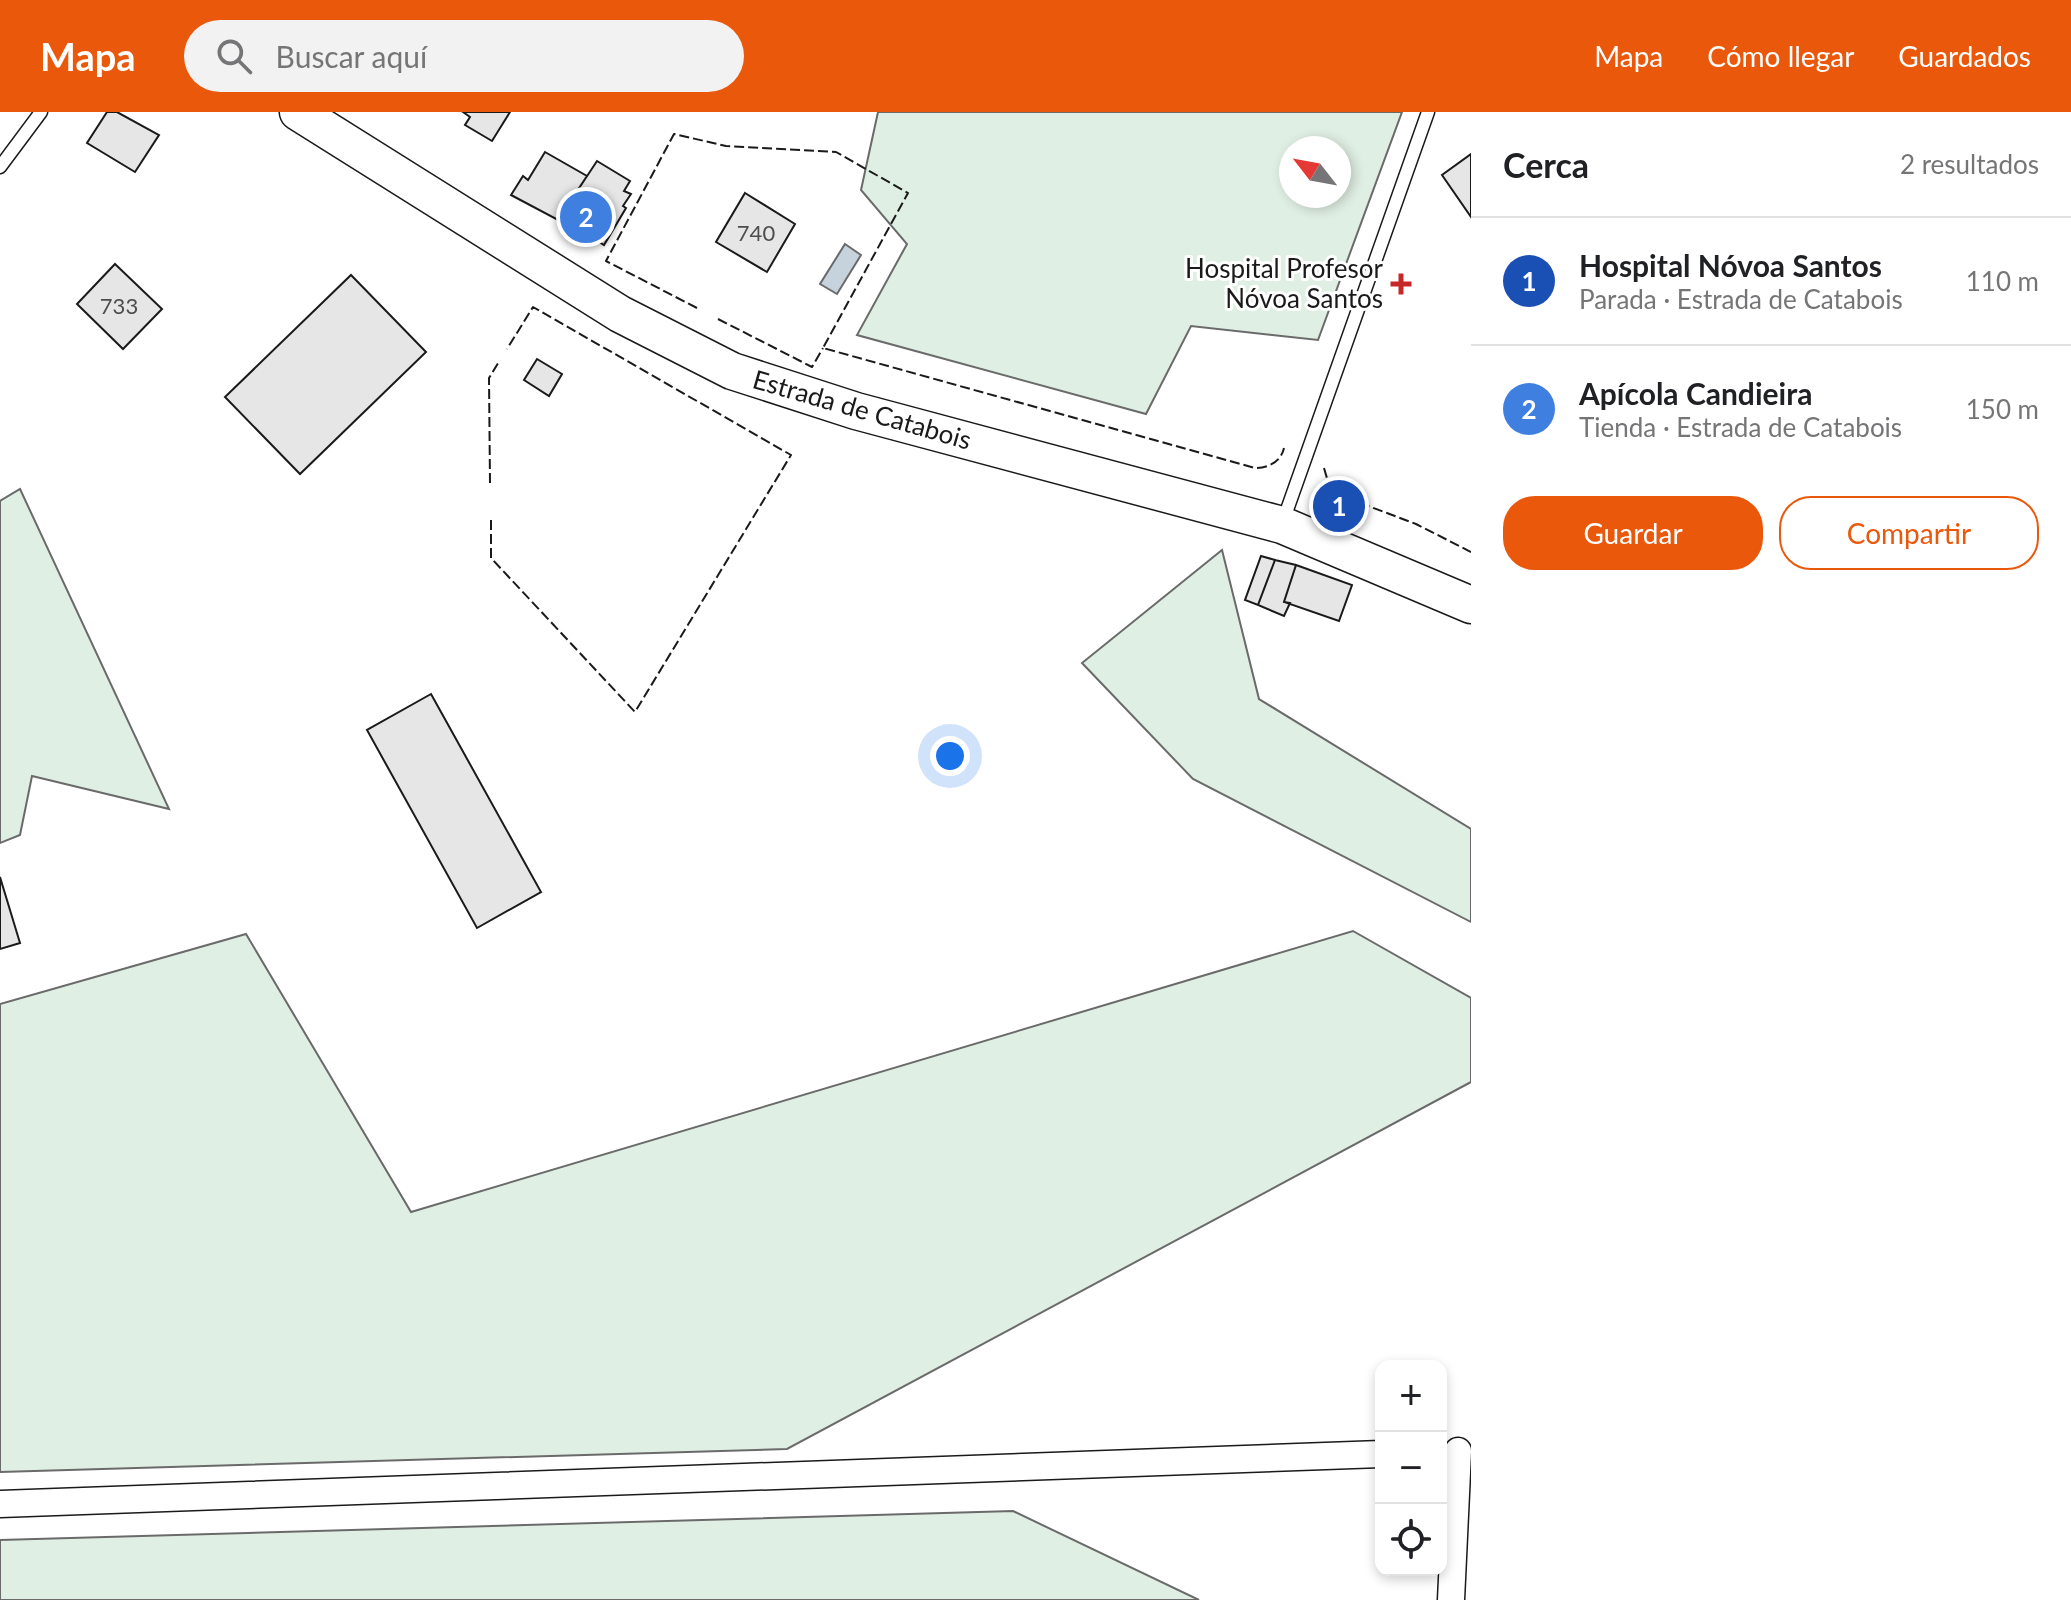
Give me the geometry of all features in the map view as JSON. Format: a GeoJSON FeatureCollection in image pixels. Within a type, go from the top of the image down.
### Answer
{"type":"FeatureCollection","features":[{"type":"Feature","properties":{"kind":"main road","name":"Estrada de Catabois"},"geometry":{"type":"LineString","coordinates":[[316,118],[620,314],[732,371],[856,411],[1282,525],[1433,586],[1471,605]]}},
{"type":"Feature","properties":{"kind":"street"},"geometry":{"type":"LineString","coordinates":[[1451,1600],[1457,1449]]}},
{"type":"Feature","properties":{"kind":"street"},"geometry":{"type":"LineString","coordinates":[[0,1504],[1375,1454]]}},
{"type":"Feature","properties":{"kind":"lane"},"geometry":{"type":"LineString","coordinates":[[0,167],[41,112]]}},
{"type":"Feature","properties":{"kind":"lane"},"geometry":{"type":"LineString","coordinates":[[1282,525],[1428,112]]}},
{"type":"Feature","properties":{"kind":"green space"},"geometry":{"type":"Polygon","coordinates":[[[878,112],[1402,112],[1318,340],[1191,326],[1146,414],[857,335],[907,244],[861,190],[878,112]]]}},
{"type":"Feature","properties":{"kind":"green space"},"geometry":{"type":"Polygon","coordinates":[[[20,489],[169,809],[32,776],[20,835],[0,843],[0,501],[20,489]]]}},
{"type":"Feature","properties":{"kind":"green space"},"geometry":{"type":"Polygon","coordinates":[[[1222,550],[1259,699],[1471,829],[1471,922],[1193,779],[1082,663],[1222,550]]]}},
{"type":"Feature","properties":{"kind":"green space"},"geometry":{"type":"Polygon","coordinates":[[[1353,931],[1471,998],[1471,1082],[787,1449],[0,1472],[0,1004],[246,934],[411,1212],[1353,931]]]}},
{"type":"Feature","properties":{"kind":"green space"},"geometry":{"type":"Polygon","coordinates":[[[1013,1511],[1199,1600],[0,1600],[0,1540],[1013,1511]]]}},
{"type":"Feature","properties":{"kind":"shaded area"},"geometry":{"type":"Polygon","coordinates":[[[845,244],[861,255],[837,294],[820,284],[845,244]]]}},
{"type":"Feature","properties":{"kind":"building"},"geometry":{"type":"Polygon","coordinates":[[[107,112],[117,112],[159,135],[135,172],[87,143],[107,112]]]}},
{"type":"Feature","properties":{"kind":"building"},"geometry":{"type":"Polygon","coordinates":[[[463,112],[510,112],[492,141],[465,125],[470,117],[463,112]]]}},
{"type":"Feature","properties":{"kind":"building"},"geometry":{"type":"Polygon","coordinates":[[[545,152],[587,176],[558,220],[511,195],[523,176],[528,180],[545,152]]]}},
{"type":"Feature","properties":{"kind":"building"},"geometry":{"type":"Polygon","coordinates":[[[1471,154],[1471,217],[1442,175],[1471,154]]]}},
{"type":"Feature","properties":{"kind":"building"},"geometry":{"type":"Polygon","coordinates":[[[597,161],[630,181],[624,191],[631,194],[623,206],[626,208],[604,245],[560,217],[597,161]]]}},
{"type":"Feature","properties":{"kind":"building"},"geometry":{"type":"Polygon","coordinates":[[[745,193],[795,224],[767,272],[716,242],[745,193]]]}},
{"type":"Feature","properties":{"kind":"building"},"geometry":{"type":"Polygon","coordinates":[[[115,264],[162,309],[123,349],[77,304],[115,264]]]}},
{"type":"Feature","properties":{"kind":"building"},"geometry":{"type":"Polygon","coordinates":[[[351,275],[426,352],[300,474],[225,397],[351,275]]]}},
{"type":"Feature","properties":{"kind":"building"},"geometry":{"type":"Polygon","coordinates":[[[537,359],[562,374],[549,396],[524,380],[537,359]]]}},
{"type":"Feature","properties":{"kind":"building"},"geometry":{"type":"Polygon","coordinates":[[[1261,556],[1275,560],[1258,605],[1245,600],[1261,556]]]}},
{"type":"Feature","properties":{"kind":"building"},"geometry":{"type":"Polygon","coordinates":[[[1275,560],[1296,565],[1284,602],[1290,603],[1284,616],[1258,605],[1275,560]]]}},
{"type":"Feature","properties":{"kind":"building"},"geometry":{"type":"Polygon","coordinates":[[[1296,565],[1352,585],[1339,621],[1284,602],[1296,565]]]}},
{"type":"Feature","properties":{"kind":"building"},"geometry":{"type":"Polygon","coordinates":[[[431,694],[541,892],[477,928],[367,730],[431,694]]]}},
{"type":"Feature","properties":{"kind":"building"},"geometry":{"type":"Polygon","coordinates":[[[0,877],[20,943],[0,949],[0,877]]]}},
{"type":"Feature","properties":{"kind":"fence"},"geometry":{"type":"LineString","coordinates":[[697,308],[606,261],[674,134],[726,146],[836,152],[908,193],[823,348],[1255,468],[1273,463],[1284,448]]}},
{"type":"Feature","properties":{"kind":"fence"},"geometry":{"type":"LineString","coordinates":[[491,520],[491,558],[635,712],[791,455],[533,307],[507,349]]}},
{"type":"Feature","properties":{"kind":"fence"},"geometry":{"type":"LineString","coordinates":[[718,319],[812,367],[823,348]]}},
{"type":"Feature","properties":{"kind":"fence"},"geometry":{"type":"LineString","coordinates":[[490,483],[489,378],[500,360]]}},
{"type":"Feature","properties":{"kind":"fence"},"geometry":{"type":"LineString","coordinates":[[1324,468],[1331,492],[1416,524],[1471,552]]}},
{"type":"Feature","properties":{"kind":"place","name":"Apícola Candieira"},"geometry":{"type":"Point","coordinates":[586,217]}},
{"type":"Feature","properties":{"kind":"place","name":"Hospital Profesor Nóvoa Santos"},"geometry":{"type":"Point","coordinates":[1401,284]}},
{"type":"Feature","properties":{"kind":"place","name":"Hospital Nóvoa Santos"},"geometry":{"type":"Point","coordinates":[1339,506]}}]}
